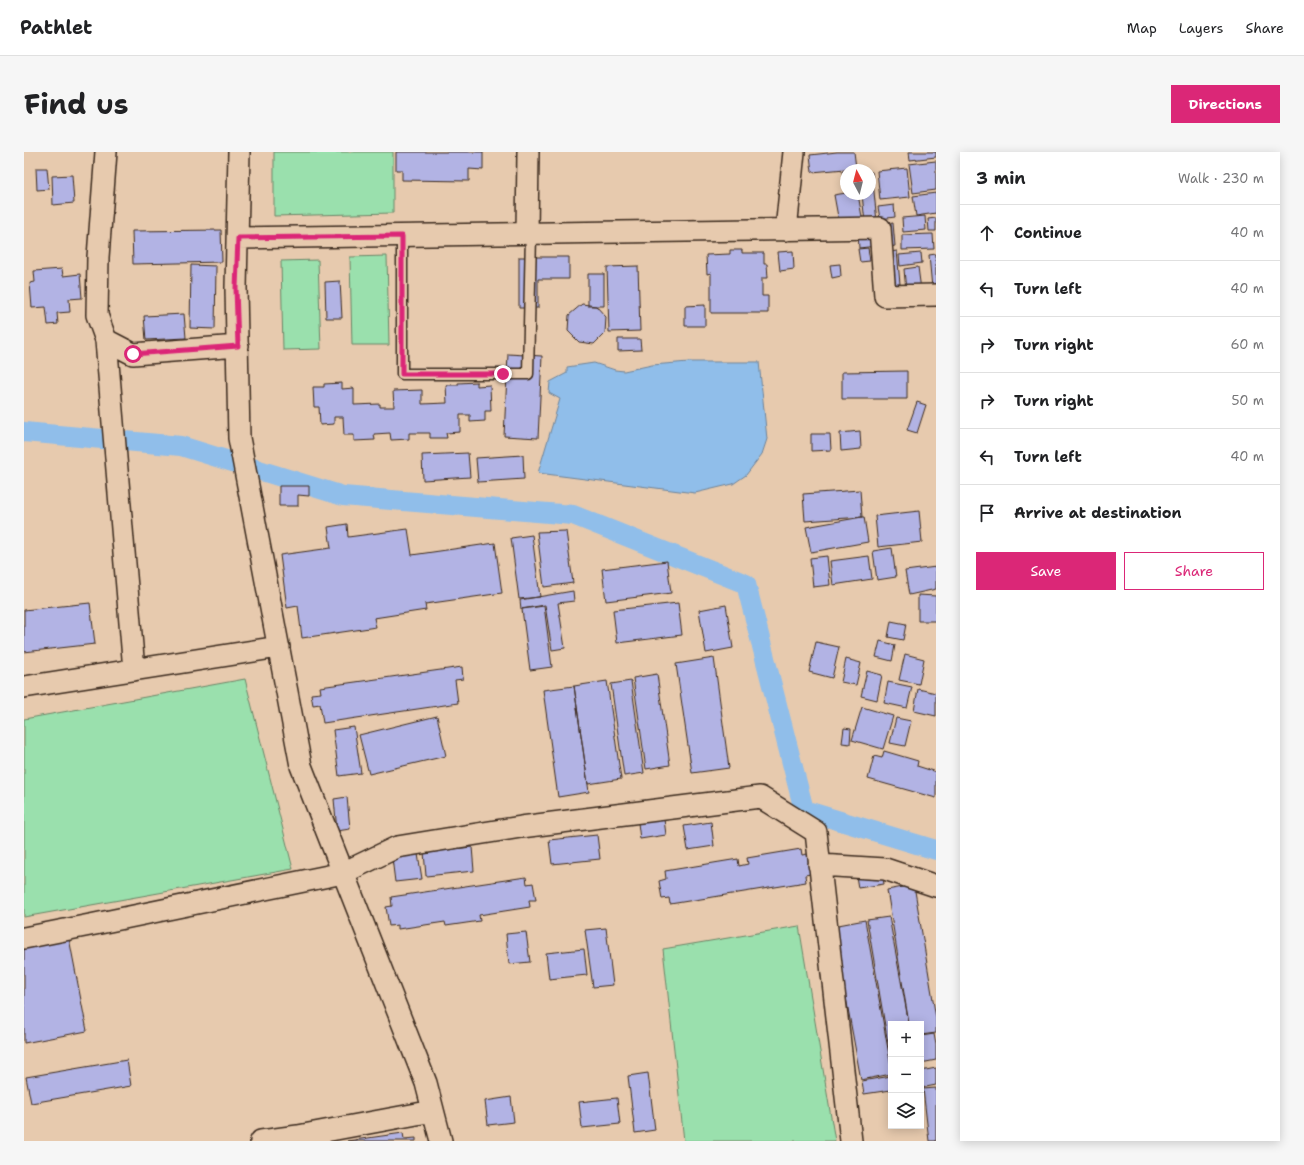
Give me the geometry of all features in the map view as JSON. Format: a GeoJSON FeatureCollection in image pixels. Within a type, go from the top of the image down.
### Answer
{"type":"FeatureCollection","features":[{"type":"Feature","properties":{"kind":"street"},"geometry":{"type":"LineString","coordinates":[[106,152],[98,257],[97,315],[106,340],[134,670]]}},
{"type":"Feature","properties":{"kind":"street"},"geometry":{"type":"LineString","coordinates":[[239,152],[236,288],[239,438],[301,766],[426,1083],[441,1141]]}},
{"type":"Feature","properties":{"kind":"street"},"geometry":{"type":"LineString","coordinates":[[528,152],[529,234]]}},
{"type":"Feature","properties":{"kind":"street"},"geometry":{"type":"LineString","coordinates":[[786,230],[794,152]]}},
{"type":"Feature","properties":{"kind":"street"},"geometry":{"type":"LineString","coordinates":[[238,238],[880,228],[885,296],[936,295]]}},
{"type":"Feature","properties":{"kind":"street"},"geometry":{"type":"LineString","coordinates":[[106,340],[133,354],[238,346]]}},
{"type":"Feature","properties":{"kind":"street"},"geometry":{"type":"LineString","coordinates":[[24,687],[279,647]]}},
{"type":"Feature","properties":{"kind":"street"},"geometry":{"type":"LineString","coordinates":[[24,938],[343,873],[397,847],[521,827],[760,797],[816,832],[851,1141]]}},
{"type":"Feature","properties":{"kind":"street"},"geometry":{"type":"LineString","coordinates":[[819,865],[885,869],[936,886]]}},
{"type":"Feature","properties":{"kind":"street"},"geometry":{"type":"LineString","coordinates":[[261,1141],[298,1136],[433,1111]]}},
{"type":"Feature","properties":{"kind":"lane"},"geometry":{"type":"LineString","coordinates":[[402,236],[402,374],[528,374],[529,234]]}},
{"type":"Feature","properties":{"kind":"green space"},"geometry":{"type":"Polygon","coordinates":[[[274,152],[393,152],[393,213],[274,216],[274,152]]]}},
{"type":"Feature","properties":{"kind":"green space"},"geometry":{"type":"Polygon","coordinates":[[[387,256],[389,345],[352,345],[350,257],[387,256]]]}},
{"type":"Feature","properties":{"kind":"green space"},"geometry":{"type":"Polygon","coordinates":[[[318,260],[321,349],[283,350],[281,261],[318,260]]]}},
{"type":"Feature","properties":{"kind":"green space"},"geometry":{"type":"Polygon","coordinates":[[[245,679],[293,869],[24,917],[24,719],[245,679]]]}},
{"type":"Feature","properties":{"kind":"green space"},"geometry":{"type":"Polygon","coordinates":[[[799,926],[835,1141],[684,1141],[663,949],[799,926]]]}},
{"type":"Feature","properties":{"kind":"water"},"geometry":{"type":"Polygon","coordinates":[[[689,362],[759,362],[767,439],[762,454],[746,475],[733,484],[695,493],[538,473],[560,399],[549,393],[550,382],[567,373],[567,367],[594,363],[615,370],[624,371],[652,365],[689,362]]]}},
{"type":"Feature","properties":{"kind":"building"},"geometry":{"type":"Polygon","coordinates":[[[396,152],[483,152],[483,170],[469,169],[469,181],[402,180],[402,170],[396,170],[396,152]]]}},
{"type":"Feature","properties":{"kind":"building"},"geometry":{"type":"Polygon","coordinates":[[[854,152],[856,164],[840,164],[840,169],[812,172],[810,155],[854,152]]]}},
{"type":"Feature","properties":{"kind":"building"},"geometry":{"type":"Polygon","coordinates":[[[909,152],[936,152],[936,157],[910,160],[909,152]]]}},
{"type":"Feature","properties":{"kind":"building"},"geometry":{"type":"Polygon","coordinates":[[[936,161],[936,190],[913,193],[909,164],[936,161]]]}},
{"type":"Feature","properties":{"kind":"building"},"geometry":{"type":"Polygon","coordinates":[[[36,168],[47,168],[49,189],[37,190],[36,168]]]}},
{"type":"Feature","properties":{"kind":"building"},"geometry":{"type":"Polygon","coordinates":[[[907,168],[910,197],[880,200],[877,171],[907,168]]]}},
{"type":"Feature","properties":{"kind":"building"},"geometry":{"type":"Polygon","coordinates":[[[72,175],[74,203],[53,205],[52,176],[72,175]]]}},
{"type":"Feature","properties":{"kind":"building"},"geometry":{"type":"Polygon","coordinates":[[[936,193],[936,213],[916,216],[913,196],[936,193]]]}},
{"type":"Feature","properties":{"kind":"building"},"geometry":{"type":"Polygon","coordinates":[[[840,194],[840,200],[859,200],[863,223],[840,228],[834,195],[840,194]]]}},
{"type":"Feature","properties":{"kind":"building"},"geometry":{"type":"Polygon","coordinates":[[[863,200],[875,200],[877,222],[865,223],[863,200]]]}},
{"type":"Feature","properties":{"kind":"building"},"geometry":{"type":"Polygon","coordinates":[[[894,205],[895,217],[880,219],[878,207],[894,205]]]}},
{"type":"Feature","properties":{"kind":"building"},"geometry":{"type":"Polygon","coordinates":[[[925,216],[926,230],[903,232],[902,218],[925,216]]]}},
{"type":"Feature","properties":{"kind":"building"},"geometry":{"type":"Polygon","coordinates":[[[936,218],[936,231],[929,231],[928,219],[936,218]]]}},
{"type":"Feature","properties":{"kind":"building"},"geometry":{"type":"Polygon","coordinates":[[[893,223],[895,246],[883,248],[881,225],[893,223]]]}},
{"type":"Feature","properties":{"kind":"building"},"geometry":{"type":"Polygon","coordinates":[[[221,230],[222,262],[133,264],[132,231],[221,230]]]}},
{"type":"Feature","properties":{"kind":"building"},"geometry":{"type":"Polygon","coordinates":[[[875,232],[877,246],[859,248],[858,234],[875,232]]]}},
{"type":"Feature","properties":{"kind":"building"},"geometry":{"type":"Polygon","coordinates":[[[933,234],[934,249],[902,250],[902,235],[933,234]]]}},
{"type":"Feature","properties":{"kind":"building"},"geometry":{"type":"Polygon","coordinates":[[[868,248],[870,261],[860,262],[858,249],[868,248]]]}},
{"type":"Feature","properties":{"kind":"building"},"geometry":{"type":"Polygon","coordinates":[[[730,250],[742,250],[742,253],[764,253],[764,264],[767,264],[768,278],[762,278],[762,296],[768,296],[768,313],[711,313],[711,273],[707,274],[706,255],[730,254],[730,250]]]}},
{"type":"Feature","properties":{"kind":"building"},"geometry":{"type":"Polygon","coordinates":[[[793,251],[794,269],[780,271],[778,252],[793,251]]]}},
{"type":"Feature","properties":{"kind":"building"},"geometry":{"type":"Polygon","coordinates":[[[897,251],[900,284],[885,285],[882,253],[897,251]]]}},
{"type":"Feature","properties":{"kind":"building"},"geometry":{"type":"Polygon","coordinates":[[[921,253],[922,263],[900,266],[899,255],[921,253]]]}},
{"type":"Feature","properties":{"kind":"building"},"geometry":{"type":"Polygon","coordinates":[[[936,254],[936,288],[932,288],[929,255],[936,254]]]}},
{"type":"Feature","properties":{"kind":"building"},"geometry":{"type":"Polygon","coordinates":[[[519,257],[569,257],[569,279],[538,279],[538,308],[519,308],[519,257]]]}},
{"type":"Feature","properties":{"kind":"building"},"geometry":{"type":"Polygon","coordinates":[[[840,264],[841,276],[832,278],[830,265],[840,264]]]}},
{"type":"Feature","properties":{"kind":"building"},"geometry":{"type":"Polygon","coordinates":[[[191,265],[216,266],[215,329],[190,328],[191,265]]]}},
{"type":"Feature","properties":{"kind":"building"},"geometry":{"type":"Polygon","coordinates":[[[638,266],[640,331],[609,332],[607,267],[638,266]]]}},
{"type":"Feature","properties":{"kind":"building"},"geometry":{"type":"Polygon","coordinates":[[[918,267],[921,290],[906,291],[904,269],[918,267]]]}},
{"type":"Feature","properties":{"kind":"building"},"geometry":{"type":"Polygon","coordinates":[[[62,269],[63,276],[80,274],[82,298],[69,299],[70,312],[57,313],[58,324],[48,325],[46,307],[32,308],[30,283],[35,282],[34,271],[62,269]]]}},
{"type":"Feature","properties":{"kind":"building"},"geometry":{"type":"Polygon","coordinates":[[[588,274],[604,274],[604,306],[588,306],[588,274]]]}},
{"type":"Feature","properties":{"kind":"building"},"geometry":{"type":"Polygon","coordinates":[[[340,281],[342,318],[326,318],[325,282],[340,281]]]}},
{"type":"Feature","properties":{"kind":"building"},"geometry":{"type":"Polygon","coordinates":[[[582,304],[596,306],[606,317],[605,333],[594,344],[579,342],[568,331],[569,315],[582,304]]]}},
{"type":"Feature","properties":{"kind":"building"},"geometry":{"type":"Polygon","coordinates":[[[705,305],[705,326],[685,326],[685,306],[705,305]]]}},
{"type":"Feature","properties":{"kind":"building"},"geometry":{"type":"Polygon","coordinates":[[[184,314],[186,338],[146,340],[144,316],[184,314]]]}},
{"type":"Feature","properties":{"kind":"building"},"geometry":{"type":"Polygon","coordinates":[[[618,339],[640,339],[641,350],[618,351],[618,339]]]}},
{"type":"Feature","properties":{"kind":"building"},"geometry":{"type":"Polygon","coordinates":[[[508,354],[542,356],[538,438],[504,436],[508,354]]]}},
{"type":"Feature","properties":{"kind":"building"},"geometry":{"type":"Polygon","coordinates":[[[907,371],[907,399],[842,399],[842,372],[907,371]]]}},
{"type":"Feature","properties":{"kind":"building"},"geometry":{"type":"Polygon","coordinates":[[[477,382],[477,386],[490,385],[491,411],[485,411],[485,421],[470,422],[470,415],[460,415],[460,432],[446,433],[447,438],[430,438],[430,433],[409,433],[409,439],[391,440],[390,433],[374,434],[375,440],[354,441],[354,435],[344,435],[343,417],[334,417],[334,424],[320,425],[319,407],[314,407],[313,387],[324,387],[324,384],[342,383],[342,389],[354,388],[354,405],[380,404],[380,407],[394,407],[393,391],[422,390],[422,404],[447,403],[446,385],[477,382]]]}},
{"type":"Feature","properties":{"kind":"building"},"geometry":{"type":"Polygon","coordinates":[[[917,402],[926,405],[917,433],[907,430],[917,402]]]}},
{"type":"Feature","properties":{"kind":"building"},"geometry":{"type":"Polygon","coordinates":[[[860,431],[861,449],[841,451],[840,433],[860,431]]]}},
{"type":"Feature","properties":{"kind":"building"},"geometry":{"type":"Polygon","coordinates":[[[811,434],[830,434],[831,450],[811,451],[811,434]]]}},
{"type":"Feature","properties":{"kind":"building"},"geometry":{"type":"Polygon","coordinates":[[[468,453],[470,477],[423,480],[422,455],[468,453]]]}},
{"type":"Feature","properties":{"kind":"building"},"geometry":{"type":"Polygon","coordinates":[[[523,455],[524,479],[478,482],[476,458],[523,455]]]}},
{"type":"Feature","properties":{"kind":"building"},"geometry":{"type":"Polygon","coordinates":[[[279,486],[309,486],[309,496],[298,495],[298,506],[279,506],[279,486]]]}},
{"type":"Feature","properties":{"kind":"building"},"geometry":{"type":"Polygon","coordinates":[[[860,490],[862,517],[805,521],[803,494],[860,490]]]}},
{"type":"Feature","properties":{"kind":"building"},"geometry":{"type":"Polygon","coordinates":[[[919,511],[922,542],[878,547],[875,516],[919,511]]]}},
{"type":"Feature","properties":{"kind":"building"},"geometry":{"type":"Polygon","coordinates":[[[864,517],[868,542],[811,552],[806,527],[864,517]]]}},
{"type":"Feature","properties":{"kind":"building"},"geometry":{"type":"Polygon","coordinates":[[[347,524],[348,537],[408,529],[412,555],[495,543],[502,593],[425,604],[426,610],[374,618],[376,627],[302,638],[298,606],[287,608],[280,555],[331,548],[328,527],[347,524]]]}},
{"type":"Feature","properties":{"kind":"building"},"geometry":{"type":"Polygon","coordinates":[[[566,531],[573,583],[544,587],[537,532],[566,531]]]}},
{"type":"Feature","properties":{"kind":"building"},"geometry":{"type":"Polygon","coordinates":[[[532,535],[540,597],[519,599],[511,538],[532,535]]]}},
{"type":"Feature","properties":{"kind":"building"},"geometry":{"type":"Polygon","coordinates":[[[892,548],[896,577],[877,580],[873,551],[892,548]]]}},
{"type":"Feature","properties":{"kind":"building"},"geometry":{"type":"Polygon","coordinates":[[[827,556],[830,585],[813,587],[810,558],[827,556]]]}},
{"type":"Feature","properties":{"kind":"building"},"geometry":{"type":"Polygon","coordinates":[[[869,556],[872,579],[833,585],[830,561],[869,556]]]}},
{"type":"Feature","properties":{"kind":"building"},"geometry":{"type":"Polygon","coordinates":[[[667,561],[671,593],[606,601],[602,569],[667,561]]]}},
{"type":"Feature","properties":{"kind":"building"},"geometry":{"type":"Polygon","coordinates":[[[936,567],[936,589],[909,595],[905,571],[936,567]]]}},
{"type":"Feature","properties":{"kind":"building"},"geometry":{"type":"Polygon","coordinates":[[[573,591],[574,601],[558,603],[565,648],[552,650],[545,605],[521,609],[520,600],[573,591]]]}},
{"type":"Feature","properties":{"kind":"building"},"geometry":{"type":"Polygon","coordinates":[[[918,595],[936,596],[936,621],[918,621],[918,595]]]}},
{"type":"Feature","properties":{"kind":"building"},"geometry":{"type":"Polygon","coordinates":[[[90,603],[95,644],[24,652],[24,610],[90,603]]]}},
{"type":"Feature","properties":{"kind":"building"},"geometry":{"type":"Polygon","coordinates":[[[678,603],[682,635],[617,643],[613,610],[678,603]]]}},
{"type":"Feature","properties":{"kind":"building"},"geometry":{"type":"Polygon","coordinates":[[[726,605],[733,648],[706,653],[699,610],[726,605]]]}},
{"type":"Feature","properties":{"kind":"building"},"geometry":{"type":"Polygon","coordinates":[[[544,606],[552,667],[530,670],[522,609],[544,606]]]}},
{"type":"Feature","properties":{"kind":"building"},"geometry":{"type":"Polygon","coordinates":[[[891,621],[906,624],[903,640],[888,637],[891,621]]]}},
{"type":"Feature","properties":{"kind":"building"},"geometry":{"type":"Polygon","coordinates":[[[880,641],[895,645],[892,661],[876,657],[880,641]]]}},
{"type":"Feature","properties":{"kind":"building"},"geometry":{"type":"Polygon","coordinates":[[[816,642],[839,647],[832,678],[809,672],[816,642]]]}},
{"type":"Feature","properties":{"kind":"building"},"geometry":{"type":"Polygon","coordinates":[[[905,654],[924,659],[919,684],[899,680],[905,654]]]}},
{"type":"Feature","properties":{"kind":"building"},"geometry":{"type":"Polygon","coordinates":[[[714,658],[729,768],[692,773],[676,664],[714,658]]]}},
{"type":"Feature","properties":{"kind":"building"},"geometry":{"type":"Polygon","coordinates":[[[846,659],[861,663],[856,685],[841,682],[846,659]]]}},
{"type":"Feature","properties":{"kind":"building"},"geometry":{"type":"Polygon","coordinates":[[[462,667],[463,679],[455,680],[458,703],[323,723],[320,704],[313,705],[311,694],[321,693],[320,687],[462,667]]]}},
{"type":"Feature","properties":{"kind":"building"},"geometry":{"type":"Polygon","coordinates":[[[867,671],[882,675],[877,700],[861,696],[867,671]]]}},
{"type":"Feature","properties":{"kind":"building"},"geometry":{"type":"Polygon","coordinates":[[[657,674],[670,765],[646,769],[633,678],[657,674]]]}},
{"type":"Feature","properties":{"kind":"building"},"geometry":{"type":"Polygon","coordinates":[[[607,681],[621,779],[588,784],[574,686],[607,681]]]}},
{"type":"Feature","properties":{"kind":"building"},"geometry":{"type":"Polygon","coordinates":[[[631,681],[644,773],[624,776],[611,684],[631,681]]]}},
{"type":"Feature","properties":{"kind":"building"},"geometry":{"type":"Polygon","coordinates":[[[888,682],[912,687],[907,708],[884,703],[888,682]]]}},
{"type":"Feature","properties":{"kind":"building"},"geometry":{"type":"Polygon","coordinates":[[[574,686],[589,792],[558,797],[543,690],[574,686]]]}},
{"type":"Feature","properties":{"kind":"building"},"geometry":{"type":"Polygon","coordinates":[[[918,689],[936,693],[936,716],[914,711],[918,689]]]}},
{"type":"Feature","properties":{"kind":"building"},"geometry":{"type":"Polygon","coordinates":[[[862,707],[893,716],[883,749],[852,740],[862,707]]]}},
{"type":"Feature","properties":{"kind":"building"},"geometry":{"type":"Polygon","coordinates":[[[437,716],[446,756],[369,774],[359,735],[437,716]]]}},
{"type":"Feature","properties":{"kind":"building"},"geometry":{"type":"Polygon","coordinates":[[[896,718],[911,721],[905,746],[890,743],[896,718]]]}},
{"type":"Feature","properties":{"kind":"building"},"geometry":{"type":"Polygon","coordinates":[[[354,727],[361,773],[339,776],[333,730],[354,727]]]}},
{"type":"Feature","properties":{"kind":"building"},"geometry":{"type":"Polygon","coordinates":[[[844,728],[851,729],[850,744],[842,743],[844,728]]]}},
{"type":"Feature","properties":{"kind":"building"},"geometry":{"type":"Polygon","coordinates":[[[884,751],[918,761],[917,766],[936,772],[936,798],[868,779],[874,756],[882,758],[884,751]]]}},
{"type":"Feature","properties":{"kind":"building"},"geometry":{"type":"Polygon","coordinates":[[[347,797],[350,829],[337,831],[334,799],[347,797]]]}},
{"type":"Feature","properties":{"kind":"building"},"geometry":{"type":"Polygon","coordinates":[[[663,811],[666,835],[640,839],[637,815],[663,811]]]}},
{"type":"Feature","properties":{"kind":"building"},"geometry":{"type":"Polygon","coordinates":[[[711,822],[714,846],[688,850],[684,826],[711,822]]]}},
{"type":"Feature","properties":{"kind":"building"},"geometry":{"type":"Polygon","coordinates":[[[597,835],[600,859],[552,864],[549,840],[597,835]]]}},
{"type":"Feature","properties":{"kind":"building"},"geometry":{"type":"Polygon","coordinates":[[[472,847],[474,871],[426,876],[424,852],[472,847]]]}},
{"type":"Feature","properties":{"kind":"building"},"geometry":{"type":"Polygon","coordinates":[[[801,849],[802,855],[813,853],[816,873],[805,875],[806,882],[670,904],[669,898],[662,899],[659,881],[666,879],[665,871],[738,859],[739,866],[748,864],[747,858],[801,849]]]}},
{"type":"Feature","properties":{"kind":"building"},"geometry":{"type":"Polygon","coordinates":[[[418,854],[422,879],[395,882],[392,858],[418,854]]]}},
{"type":"Feature","properties":{"kind":"building"},"geometry":{"type":"Polygon","coordinates":[[[880,860],[884,884],[858,888],[854,864],[880,860]]]}},
{"type":"Feature","properties":{"kind":"building"},"geometry":{"type":"Polygon","coordinates":[[[526,877],[527,884],[533,883],[536,900],[529,900],[530,907],[479,915],[480,921],[446,926],[445,922],[398,929],[398,925],[389,926],[386,907],[392,906],[391,897],[526,877]]]}},
{"type":"Feature","properties":{"kind":"building"},"geometry":{"type":"Polygon","coordinates":[[[914,885],[936,1018],[936,1033],[924,1035],[924,1021],[909,1021],[887,890],[914,885]]]}},
{"type":"Feature","properties":{"kind":"building"},"geometry":{"type":"Polygon","coordinates":[[[889,917],[908,1021],[888,1021],[888,1043],[867,920],[889,917]]]}},
{"type":"Feature","properties":{"kind":"building"},"geometry":{"type":"Polygon","coordinates":[[[865,920],[888,1049],[888,1075],[861,1080],[833,926],[865,920]]]}},
{"type":"Feature","properties":{"kind":"building"},"geometry":{"type":"Polygon","coordinates":[[[606,928],[613,985],[593,987],[585,930],[606,928]]]}},
{"type":"Feature","properties":{"kind":"building"},"geometry":{"type":"Polygon","coordinates":[[[526,932],[530,962],[509,964],[506,934],[526,932]]]}},
{"type":"Feature","properties":{"kind":"building"},"geometry":{"type":"Polygon","coordinates":[[[69,938],[87,1031],[24,1043],[24,947],[69,938]]]}},
{"type":"Feature","properties":{"kind":"building"},"geometry":{"type":"Polygon","coordinates":[[[584,949],[587,975],[549,979],[546,953],[584,949]]]}},
{"type":"Feature","properties":{"kind":"building"},"geometry":{"type":"Polygon","coordinates":[[[934,1034],[936,1060],[924,1062],[924,1036],[934,1034]]]}},
{"type":"Feature","properties":{"kind":"building"},"geometry":{"type":"Polygon","coordinates":[[[127,1060],[131,1086],[31,1103],[26,1077],[127,1060]]]}},
{"type":"Feature","properties":{"kind":"building"},"geometry":{"type":"Polygon","coordinates":[[[936,1068],[936,1085],[924,1087],[924,1070],[936,1068]]]}},
{"type":"Feature","properties":{"kind":"building"},"geometry":{"type":"Polygon","coordinates":[[[648,1073],[655,1130],[635,1133],[628,1076],[648,1073]]]}},
{"type":"Feature","properties":{"kind":"building"},"geometry":{"type":"Polygon","coordinates":[[[888,1077],[888,1090],[864,1094],[862,1081],[888,1077]]]}},
{"type":"Feature","properties":{"kind":"building"},"geometry":{"type":"Polygon","coordinates":[[[936,1088],[936,1141],[929,1141],[924,1089],[936,1088]]]}},
{"type":"Feature","properties":{"kind":"building"},"geometry":{"type":"Polygon","coordinates":[[[511,1097],[514,1122],[488,1125],[485,1101],[511,1097]]]}},
{"type":"Feature","properties":{"kind":"building"},"geometry":{"type":"Polygon","coordinates":[[[617,1098],[620,1124],[582,1128],[579,1102],[617,1098]]]}},
{"type":"Feature","properties":{"kind":"building"},"geometry":{"type":"Polygon","coordinates":[[[403,1133],[404,1139],[416,1138],[416,1141],[347,1141],[403,1133]]]}},
{"type":"Feature","properties":{"kind":"waterway"},"geometry":{"type":"LineString","coordinates":[[24,432],[181,446],[343,496],[573,515],[746,584],[804,810],[936,850]]}},
{"type":"Feature","properties":{"kind":"route"},"geometry":{"type":"LineString","coordinates":[[133,354],[194,348],[238,346],[236,288],[238,238],[402,236],[402,374],[503,374]]}}]}
